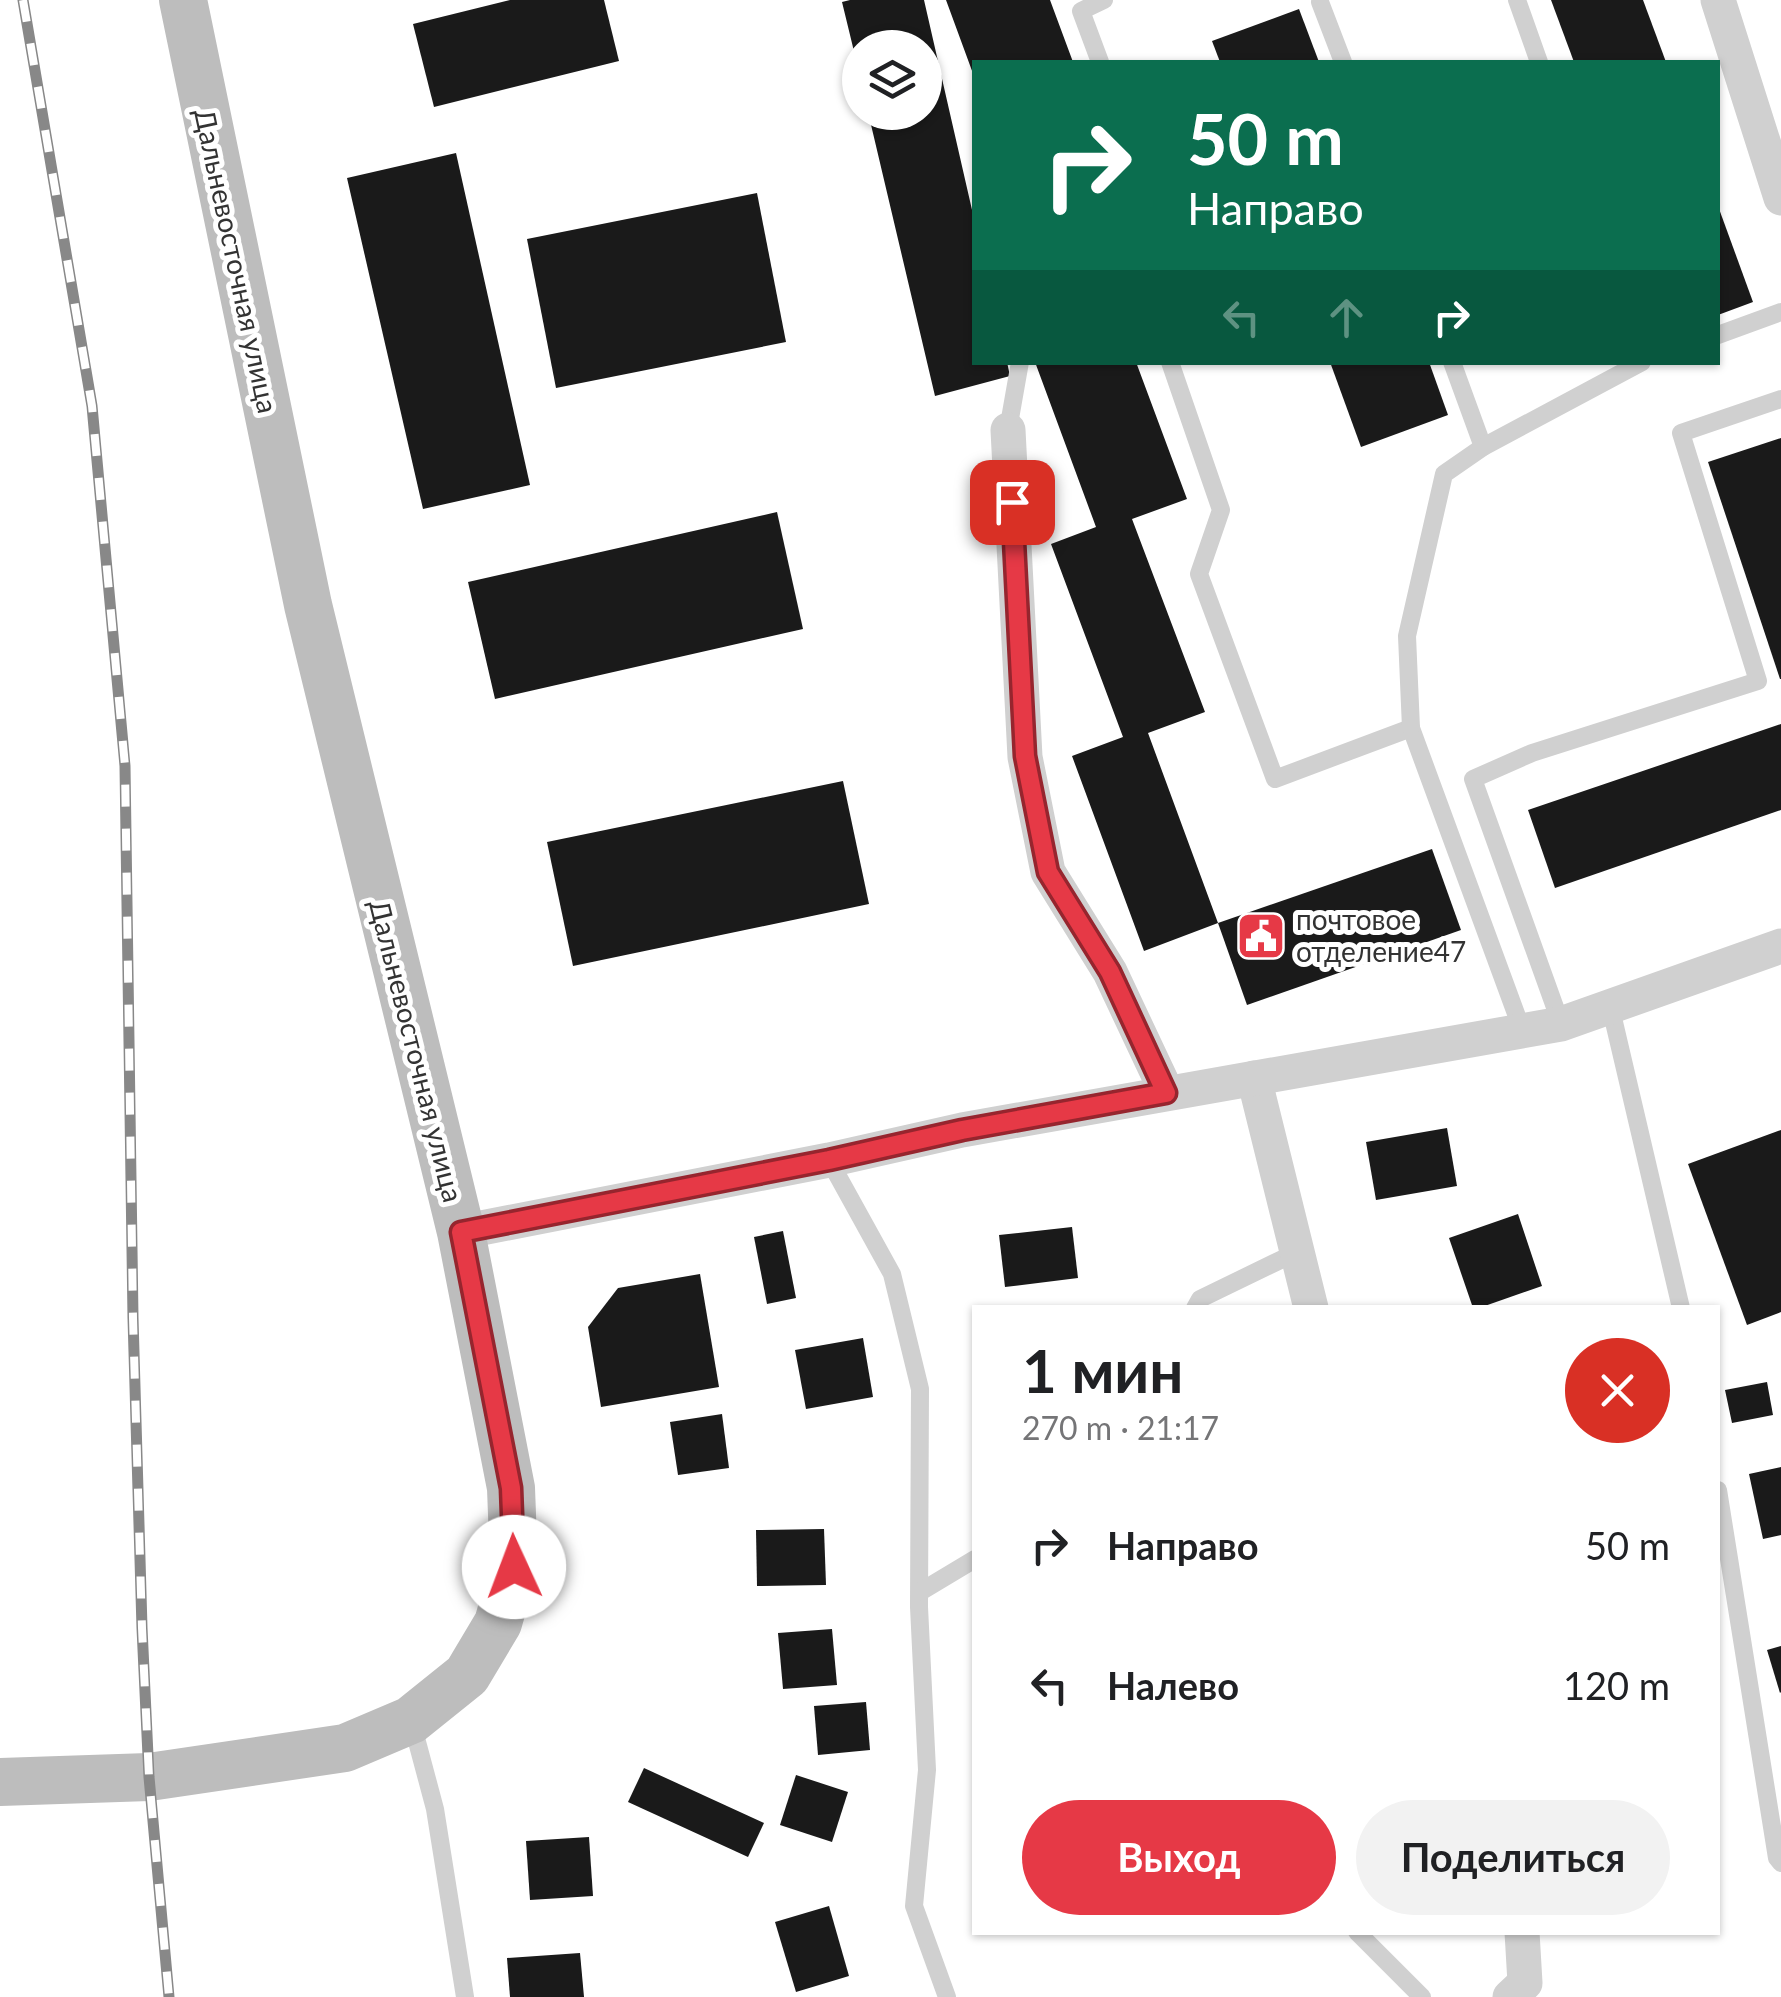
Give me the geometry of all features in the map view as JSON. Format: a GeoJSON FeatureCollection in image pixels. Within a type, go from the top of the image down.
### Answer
{"type":"FeatureCollection","features":[{"type":"Feature","properties":{"kind":"street","name":"Дальневосточная улица"},"geometry":{"type":"LineString","coordinates":[[0,1782],[148,1777],[312,1753],[345,1748],[412,1720],[466,1675],[498,1623],[514,1567],[511,1488],[461,1232],[308,606],[182,0]]}},
{"type":"Feature","properties":{"kind":"street"},"geometry":{"type":"LineString","coordinates":[[1718,0],[1781,198]]}},
{"type":"Feature","properties":{"kind":"street"},"geometry":{"type":"LineString","coordinates":[[1008,430],[1025,756],[1048,872],[1110,972],[1166,1093]]}},
{"type":"Feature","properties":{"kind":"street"},"geometry":{"type":"LineString","coordinates":[[461,1232],[962,1130],[1560,1024],[1781,946]]}},
{"type":"Feature","properties":{"kind":"street"},"geometry":{"type":"LineString","coordinates":[[1254,1078],[1310,1305]]}},
{"type":"Feature","properties":{"kind":"street"},"geometry":{"type":"LineString","coordinates":[[1510,1997],[1525,1983],[1522,1935]]}},
{"type":"Feature","properties":{"kind":"lane"},"geometry":{"type":"LineString","coordinates":[[1099,60],[1080,11],[1104,0]]}},
{"type":"Feature","properties":{"kind":"lane"},"geometry":{"type":"LineString","coordinates":[[1517,0],[1538,60]]}},
{"type":"Feature","properties":{"kind":"lane"},"geometry":{"type":"LineString","coordinates":[[1320,2],[1341,60]]}},
{"type":"Feature","properties":{"kind":"lane"},"geometry":{"type":"LineString","coordinates":[[1720,334],[1781,312]]}},
{"type":"Feature","properties":{"kind":"lane"},"geometry":{"type":"LineString","coordinates":[[1008,430],[1019,365]]}},
{"type":"Feature","properties":{"kind":"lane"},"geometry":{"type":"LineString","coordinates":[[1171,365],[1221,510],[1198,574],[1275,780],[1411,728]]}},
{"type":"Feature","properties":{"kind":"lane"},"geometry":{"type":"LineString","coordinates":[[1453,365],[1482,448]]}},
{"type":"Feature","properties":{"kind":"lane"},"geometry":{"type":"LineString","coordinates":[[1522,1030],[1411,728],[1407,636],[1444,474],[1482,448],[1636,365]]}},
{"type":"Feature","properties":{"kind":"lane"},"geometry":{"type":"LineString","coordinates":[[1560,1024],[1474,779],[1532,753],[1758,681],[1681,433],[1781,399]]}},
{"type":"Feature","properties":{"kind":"lane"},"geometry":{"type":"LineString","coordinates":[[1610,1005],[1680,1305]]}},
{"type":"Feature","properties":{"kind":"lane"},"geometry":{"type":"LineString","coordinates":[[829,1160],[892,1274],[920,1389],[920,1592],[927,1770],[914,1906],[947,1997]]}},
{"type":"Feature","properties":{"kind":"lane"},"geometry":{"type":"LineString","coordinates":[[1197,1305],[1200,1299],[1297,1252]]}},
{"type":"Feature","properties":{"kind":"lane"},"geometry":{"type":"LineString","coordinates":[[1720,1502],[1781,1864]]}},
{"type":"Feature","properties":{"kind":"lane"},"geometry":{"type":"LineString","coordinates":[[920,1592],[972,1561]]}},
{"type":"Feature","properties":{"kind":"lane"},"geometry":{"type":"LineString","coordinates":[[412,1720],[435,1809],[464,1997]]}},
{"type":"Feature","properties":{"kind":"lane"},"geometry":{"type":"LineString","coordinates":[[1360,1935],[1422,1997]]}},
{"type":"Feature","properties":{"kind":"building"},"geometry":{"type":"Polygon","coordinates":[[[510,0],[604,0],[619,61],[434,107],[413,24],[510,0]]]}},
{"type":"Feature","properties":{"kind":"building"},"geometry":{"type":"Polygon","coordinates":[[[924,0],[931,30],[849,30],[842,2],[924,0]]]}},
{"type":"Feature","properties":{"kind":"building"},"geometry":{"type":"Polygon","coordinates":[[[946,0],[1050,0],[1072,60],[972,60],[972,71],[946,0]]]}},
{"type":"Feature","properties":{"kind":"building"},"geometry":{"type":"Polygon","coordinates":[[[1551,0],[1643,0],[1665,60],[1573,60],[1551,0]]]}},
{"type":"Feature","properties":{"kind":"building"},"geometry":{"type":"Polygon","coordinates":[[[1299,9],[1318,60],[1219,60],[1212,41],[1299,9]]]}},
{"type":"Feature","properties":{"kind":"building"},"geometry":{"type":"Polygon","coordinates":[[[942,79],[972,210],[972,365],[1008,365],[1010,376],[935,396],[872,130],[942,130],[942,79]]]}},
{"type":"Feature","properties":{"kind":"building"},"geometry":{"type":"Polygon","coordinates":[[[456,153],[530,485],[423,509],[347,178],[456,153]]]}},
{"type":"Feature","properties":{"kind":"building"},"geometry":{"type":"Polygon","coordinates":[[[757,193],[786,342],[556,388],[527,239],[757,193]]]}},
{"type":"Feature","properties":{"kind":"building"},"geometry":{"type":"Polygon","coordinates":[[[1720,211],[1753,302],[1720,314],[1720,211]]]}},
{"type":"Feature","properties":{"kind":"building"},"geometry":{"type":"Polygon","coordinates":[[[1036,365],[1137,365],[1187,499],[1132,519],[1205,712],[1148,733],[1218,923],[1144,951],[1072,756],[1123,737],[1051,544],[1096,527],[1036,365]]]}},
{"type":"Feature","properties":{"kind":"building"},"geometry":{"type":"Polygon","coordinates":[[[1331,365],[1430,365],[1448,415],[1361,447],[1331,365]]]}},
{"type":"Feature","properties":{"kind":"building"},"geometry":{"type":"Polygon","coordinates":[[[1781,438],[1781,679],[1780,679],[1708,462],[1781,438]]]}},
{"type":"Feature","properties":{"kind":"building"},"geometry":{"type":"Polygon","coordinates":[[[777,512],[803,629],[495,699],[468,582],[777,512]]]}},
{"type":"Feature","properties":{"kind":"building"},"geometry":{"type":"Polygon","coordinates":[[[1781,724],[1781,810],[1555,888],[1528,810],[1781,724]]]}},
{"type":"Feature","properties":{"kind":"building"},"geometry":{"type":"Polygon","coordinates":[[[843,781],[869,904],[573,966],[547,842],[843,781]]]}},
{"type":"Feature","properties":{"kind":"building"},"geometry":{"type":"Polygon","coordinates":[[[1432,849],[1461,930],[1247,1005],[1218,923],[1432,849]]]}},
{"type":"Feature","properties":{"kind":"building"},"geometry":{"type":"Polygon","coordinates":[[[1447,1128],[1457,1186],[1376,1200],[1366,1142],[1447,1128]]]}},
{"type":"Feature","properties":{"kind":"building"},"geometry":{"type":"Polygon","coordinates":[[[1781,1130],[1781,1312],[1747,1325],[1688,1164],[1781,1130]]]}},
{"type":"Feature","properties":{"kind":"building"},"geometry":{"type":"Polygon","coordinates":[[[1518,1214],[1542,1286],[1488,1305],[1472,1305],[1449,1238],[1518,1214]]]}},
{"type":"Feature","properties":{"kind":"building"},"geometry":{"type":"Polygon","coordinates":[[[1072,1227],[1078,1278],[1005,1287],[999,1235],[1072,1227]]]}},
{"type":"Feature","properties":{"kind":"building"},"geometry":{"type":"Polygon","coordinates":[[[783,1231],[796,1298],[767,1304],[754,1237],[783,1231]]]}},
{"type":"Feature","properties":{"kind":"building"},"geometry":{"type":"Polygon","coordinates":[[[700,1274],[719,1387],[601,1407],[588,1327],[618,1288],[700,1274]]]}},
{"type":"Feature","properties":{"kind":"building"},"geometry":{"type":"Polygon","coordinates":[[[863,1338],[873,1397],[806,1409],[795,1350],[863,1338]]]}},
{"type":"Feature","properties":{"kind":"building"},"geometry":{"type":"Polygon","coordinates":[[[1767,1382],[1773,1415],[1732,1423],[1725,1390],[1767,1382]]]}},
{"type":"Feature","properties":{"kind":"building"},"geometry":{"type":"Polygon","coordinates":[[[722,1414],[729,1468],[678,1475],[670,1422],[722,1414]]]}},
{"type":"Feature","properties":{"kind":"building"},"geometry":{"type":"Polygon","coordinates":[[[1781,1467],[1781,1535],[1763,1539],[1749,1474],[1781,1467]]]}},
{"type":"Feature","properties":{"kind":"building"},"geometry":{"type":"Polygon","coordinates":[[[824,1529],[826,1585],[757,1586],[756,1530],[824,1529]]]}},
{"type":"Feature","properties":{"kind":"building"},"geometry":{"type":"Polygon","coordinates":[[[832,1629],[837,1685],[783,1689],[778,1633],[832,1629]]]}},
{"type":"Feature","properties":{"kind":"building"},"geometry":{"type":"Polygon","coordinates":[[[1781,1646],[1781,1692],[1780,1693],[1767,1650],[1781,1646]]]}},
{"type":"Feature","properties":{"kind":"building"},"geometry":{"type":"Polygon","coordinates":[[[866,1702],[870,1750],[818,1755],[814,1706],[866,1702]]]}},
{"type":"Feature","properties":{"kind":"building"},"geometry":{"type":"Polygon","coordinates":[[[644,1768],[764,1823],[748,1857],[628,1802],[644,1768]]]}},
{"type":"Feature","properties":{"kind":"building"},"geometry":{"type":"Polygon","coordinates":[[[796,1775],[848,1792],[832,1842],[780,1825],[796,1775]]]}},
{"type":"Feature","properties":{"kind":"building"},"geometry":{"type":"Polygon","coordinates":[[[589,1837],[593,1896],[530,1900],[526,1841],[589,1837]]]}},
{"type":"Feature","properties":{"kind":"building"},"geometry":{"type":"Polygon","coordinates":[[[829,1906],[849,1976],[796,1992],[775,1922],[829,1906]]]}},
{"type":"Feature","properties":{"kind":"building"},"geometry":{"type":"Polygon","coordinates":[[[580,1953],[584,1997],[510,1997],[507,1958],[580,1953]]]}},
{"type":"Feature","properties":{"kind":"railway"},"geometry":{"type":"LineString","coordinates":[[23,0],[92,406],[125,766],[142,1628],[149,1777],[169,1997]]}},
{"type":"Feature","properties":{"kind":"place","name":"почтовое отделение47"},"geometry":{"type":"Point","coordinates":[1261,936]}},
{"type":"Feature","properties":{"kind":"route"},"geometry":{"type":"LineString","coordinates":[[514,1567],[511,1488],[461,1232],[962,1130],[1166,1093],[1110,972],[1048,872],[1025,756],[1012,502]]}}]}
